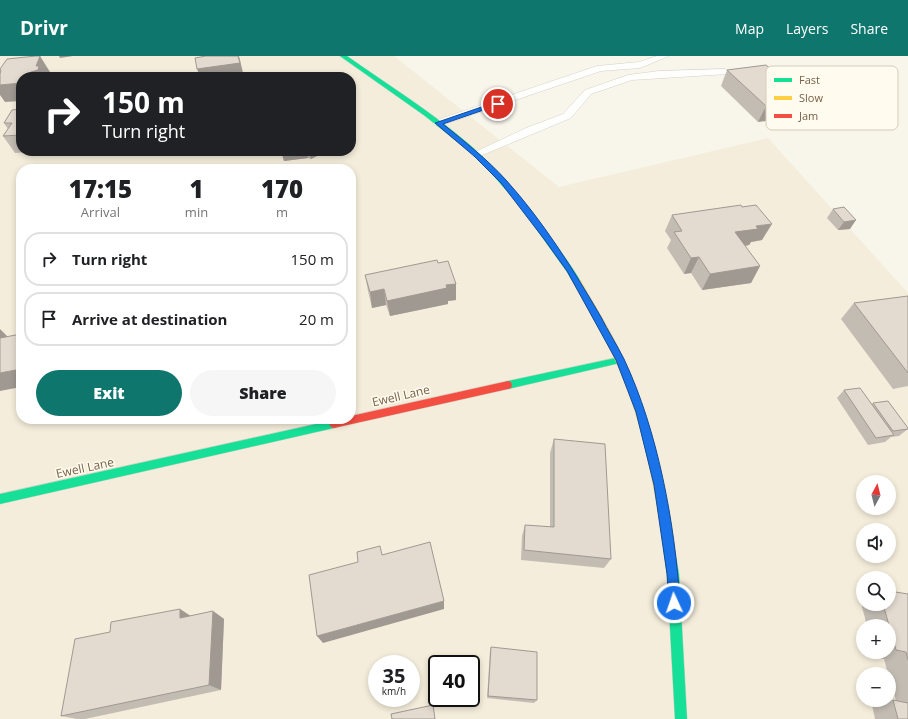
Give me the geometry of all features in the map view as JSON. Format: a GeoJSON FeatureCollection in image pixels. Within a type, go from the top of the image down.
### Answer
{"type":"FeatureCollection","features":[{"type":"Feature","properties":{"kind":"street"},"geometry":{"type":"LineString","coordinates":[[343,56],[438,123],[476,154],[504,182],[570,270],[620,360],[640,412],[659,485],[673,574],[682,719]]}},
{"type":"Feature","properties":{"kind":"street","name":"Ewell Lane"},"geometry":{"type":"LineString","coordinates":[[356,419],[620,360]]}},
{"type":"Feature","properties":{"kind":"street","name":"Ewell Lane"},"geometry":{"type":"LineString","coordinates":[[0,499],[244,446],[335,424]]}},
{"type":"Feature","properties":{"kind":"lane"},"geometry":{"type":"LineString","coordinates":[[438,123],[600,68],[640,65],[666,56]]}},
{"type":"Feature","properties":{"kind":"lane"},"geometry":{"type":"LineString","coordinates":[[476,154],[566,116],[588,92],[631,77],[659,74],[725,72]]}},
{"type":"Feature","properties":{"kind":"shaded area"},"geometry":{"type":"Polygon","coordinates":[[[0,56],[394,56],[559,187],[768,138],[908,293],[908,719],[0,719],[0,56]]]}},
{"type":"Feature","properties":{"kind":"building"},"geometry":{"type":"Polygon","coordinates":[[[40,56],[36,66],[39,66],[38,70],[31,72],[16,72],[16,83],[0,85],[0,69],[7,59],[40,56]]]}},
{"type":"Feature","properties":{"kind":"building"},"geometry":{"type":"Polygon","coordinates":[[[206,56],[238,56],[240,63],[197,69],[195,58],[206,56]]]}},
{"type":"Feature","properties":{"kind":"building"},"geometry":{"type":"Polygon","coordinates":[[[766,65],[767,66],[766,66],[766,106],[727,70],[766,65]]]}},
{"type":"Feature","properties":{"kind":"building"},"geometry":{"type":"Polygon","coordinates":[[[12,110],[16,110],[16,135],[3,136],[12,123],[4,123],[12,110]]]}},
{"type":"Feature","properties":{"kind":"building"},"geometry":{"type":"Polygon","coordinates":[[[741,205],[742,207],[756,205],[772,224],[756,226],[758,229],[735,232],[760,266],[710,274],[699,257],[691,258],[674,232],[682,231],[672,215],[741,205]]]}},
{"type":"Feature","properties":{"kind":"building"},"geometry":{"type":"Polygon","coordinates":[[[844,207],[856,220],[844,222],[833,209],[844,207]]]}},
{"type":"Feature","properties":{"kind":"building"},"geometry":{"type":"Polygon","coordinates":[[[437,260],[438,263],[448,261],[456,284],[446,285],[447,288],[387,301],[384,289],[370,292],[365,275],[437,260]]]}},
{"type":"Feature","properties":{"kind":"building"},"geometry":{"type":"Polygon","coordinates":[[[908,296],[908,373],[854,303],[908,296]]]}},
{"type":"Feature","properties":{"kind":"building"},"geometry":{"type":"Polygon","coordinates":[[[16,335],[16,370],[0,373],[0,338],[16,335]]]}},
{"type":"Feature","properties":{"kind":"building"},"geometry":{"type":"Polygon","coordinates":[[[860,388],[894,435],[876,438],[844,390],[860,388]]]}},
{"type":"Feature","properties":{"kind":"building"},"geometry":{"type":"Polygon","coordinates":[[[888,401],[908,429],[893,431],[873,403],[888,401]]]}},
{"type":"Feature","properties":{"kind":"building"},"geometry":{"type":"Polygon","coordinates":[[[554,439],[605,444],[611,559],[524,550],[525,525],[554,527],[554,439]]]}},
{"type":"Feature","properties":{"kind":"building"},"geometry":{"type":"Polygon","coordinates":[[[430,542],[444,601],[317,636],[309,575],[358,562],[357,552],[380,546],[382,555],[430,542]]]}},
{"type":"Feature","properties":{"kind":"building"},"geometry":{"type":"Polygon","coordinates":[[[896,592],[908,594],[908,660],[906,652],[896,650],[896,619],[887,619],[885,611],[896,611],[896,592]]]}},
{"type":"Feature","properties":{"kind":"building"},"geometry":{"type":"Polygon","coordinates":[[[180,609],[180,618],[213,611],[209,685],[61,716],[75,639],[110,632],[111,622],[180,609]]]}},
{"type":"Feature","properties":{"kind":"building"},"geometry":{"type":"Polygon","coordinates":[[[491,647],[537,652],[537,700],[488,696],[491,647]]]}},
{"type":"Feature","properties":{"kind":"building"},"geometry":{"type":"Polygon","coordinates":[[[896,701],[908,703],[908,719],[898,719],[895,707],[896,701]]]}},
{"type":"Feature","properties":{"kind":"building"},"geometry":{"type":"Polygon","coordinates":[[[428,706],[433,707],[435,719],[392,719],[391,714],[428,706]]]}},
{"type":"Feature","properties":{"kind":"traffic: fast"},"geometry":{"type":"LineString","coordinates":[[343,56],[427,114],[468,146],[504,182],[521,203],[570,270],[577,282]]}},
{"type":"Feature","properties":{"kind":"traffic: fast"},"geometry":{"type":"LineString","coordinates":[[508,385],[620,360]]}},
{"type":"Feature","properties":{"kind":"traffic: fast"},"geometry":{"type":"LineString","coordinates":[[0,499],[334,424]]}},
{"type":"Feature","properties":{"kind":"traffic: fast"},"geometry":{"type":"LineString","coordinates":[[666,527],[673,574],[681,719]]}},
{"type":"Feature","properties":{"kind":"traffic: slow"},"geometry":{"type":"LineString","coordinates":[[577,282],[615,350],[636,400],[643,420],[654,463],[666,527]]}},
{"type":"Feature","properties":{"kind":"traffic: jam"},"geometry":{"type":"LineString","coordinates":[[356,419],[508,385]]}},
{"type":"Feature","properties":{"kind":"route"},"geometry":{"type":"LineString","coordinates":[[498,104],[438,123],[466,145],[504,182],[547,237],[570,270],[620,360],[640,412],[659,485],[673,574],[674,603]]}}]}
